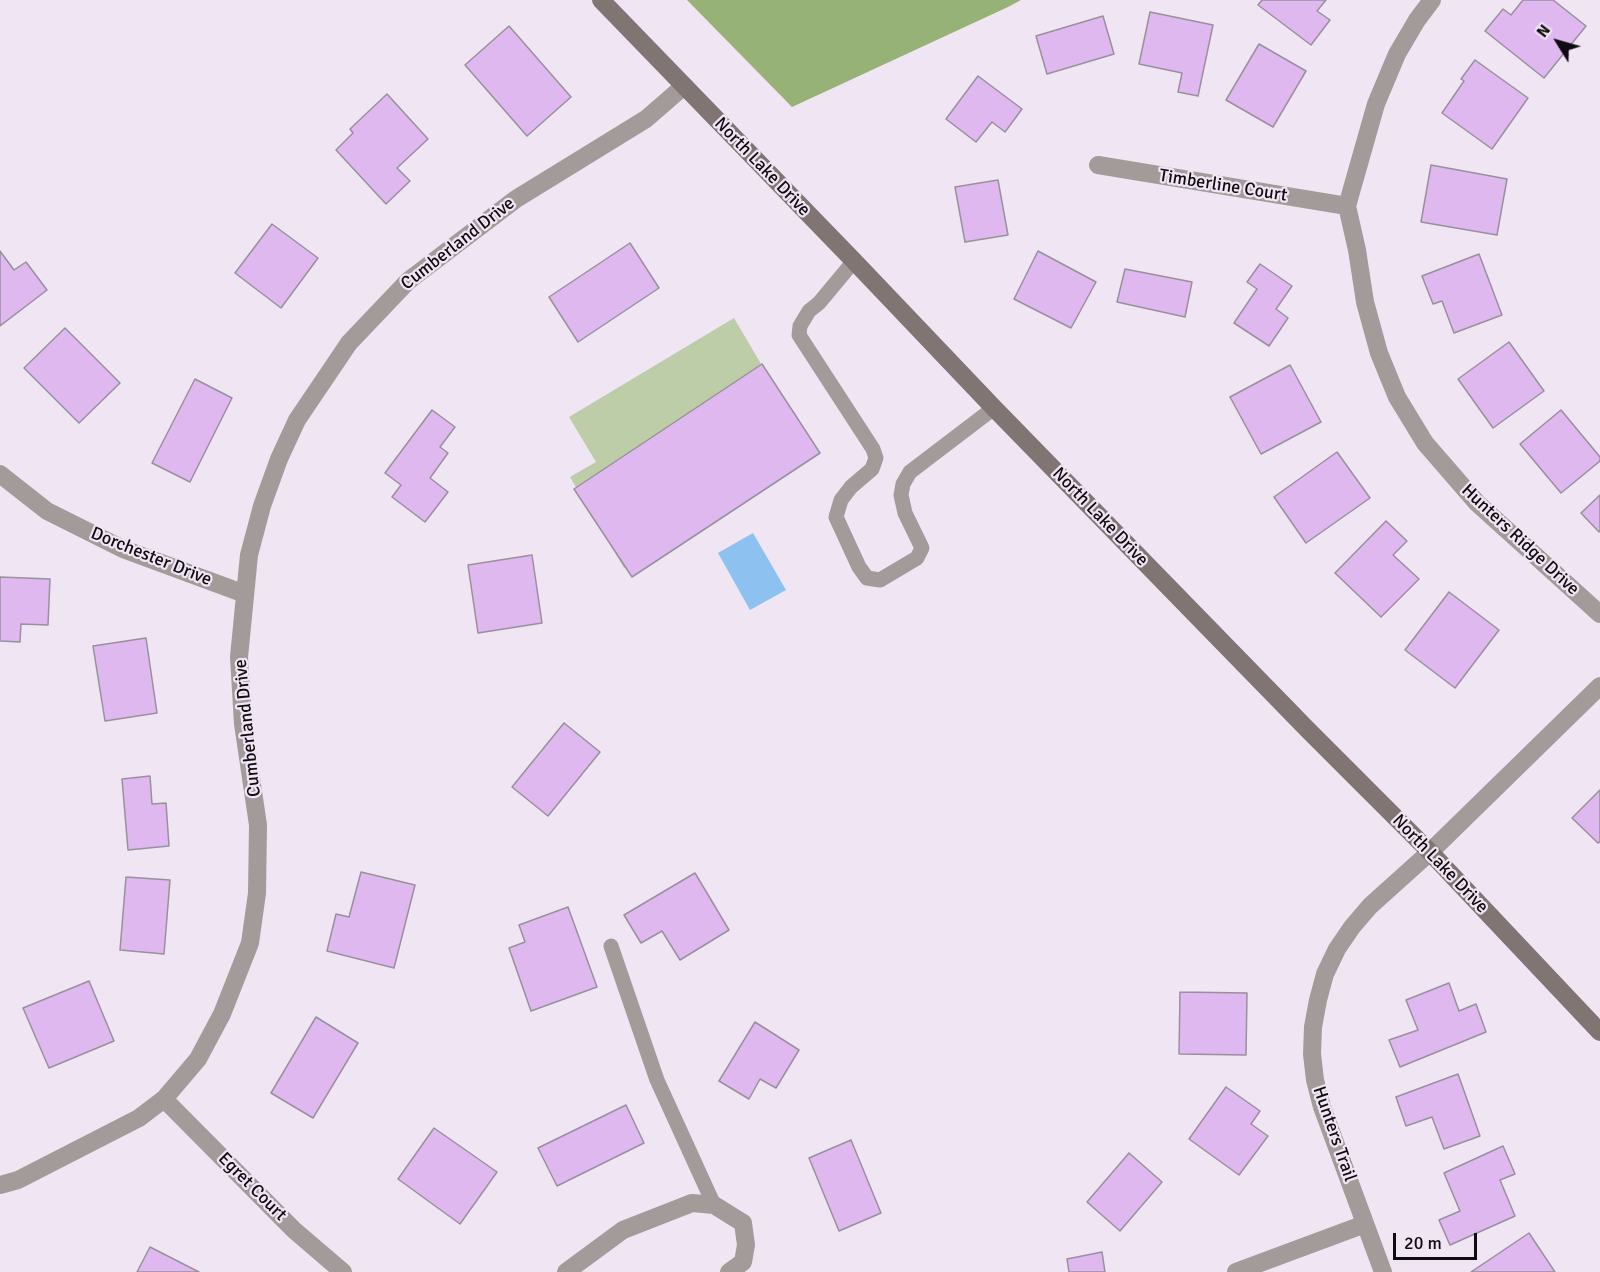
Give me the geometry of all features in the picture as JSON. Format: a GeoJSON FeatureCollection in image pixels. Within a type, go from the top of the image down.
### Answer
{"type":"FeatureCollection","features":[{"type":"Feature","properties":{"kind":"main road","name":"North Lake Drive"},"geometry":{"type":"LineString","coordinates":[[601,0],[994,408],[1430,852],[1600,1032]]}},
{"type":"Feature","properties":{"kind":"street","name":"Hunters Ridge Drive"},"geometry":{"type":"LineString","coordinates":[[1432,0],[1397,54],[1376,104],[1347,206],[1365,302],[1379,353],[1397,397],[1425,442],[1477,503],[1600,614]]}},
{"type":"Feature","properties":{"kind":"street","name":"Cumberland Drive"},"geometry":{"type":"LineString","coordinates":[[0,1185],[18,1180],[139,1119],[164,1099],[198,1059],[222,1014],[250,943],[257,893],[258,825],[243,724],[239,657],[249,555],[262,506],[279,459],[297,420],[349,342],[408,281],[516,199],[646,119],[684,86]]}},
{"type":"Feature","properties":{"kind":"street","name":"Timberline Court"},"geometry":{"type":"LineString","coordinates":[[1098,165],[1347,206]]}},
{"type":"Feature","properties":{"kind":"street","name":"Dorchester Drive"},"geometry":{"type":"LineString","coordinates":[[0,474],[46,510],[123,549],[245,594]]}},
{"type":"Feature","properties":{"kind":"street"},"geometry":{"type":"LineString","coordinates":[[1430,852],[1600,686]]}},
{"type":"Feature","properties":{"kind":"street","name":"Hunters Trail"},"geometry":{"type":"LineString","coordinates":[[1383,1272],[1322,1107],[1315,1080],[1312,1054],[1317,1000],[1337,949],[1352,927],[1370,906],[1430,852]]}},
{"type":"Feature","properties":{"kind":"street","name":"Egret Court"},"geometry":{"type":"LineString","coordinates":[[164,1099],[294,1230],[343,1272]]}},
{"type":"Feature","properties":{"kind":"street"},"geometry":{"type":"LineString","coordinates":[[566,1272],[623,1230],[692,1203],[714,1205],[743,1223],[746,1245],[743,1262],[729,1272]]}},
{"type":"Feature","properties":{"kind":"street"},"geometry":{"type":"LineString","coordinates":[[1236,1272],[1365,1224]]}},
{"type":"Feature","properties":{"kind":"lane"},"geometry":{"type":"LineString","coordinates":[[854,261],[810,312],[800,326],[799,335],[873,449],[876,458],[872,470],[851,487],[841,500],[836,517],[859,567],[867,578],[880,580],[917,558],[922,548],[906,513],[901,495],[903,484],[910,472],[994,408]]}},
{"type":"Feature","properties":{"kind":"lane"},"geometry":{"type":"LineString","coordinates":[[611,946],[657,1080],[714,1205]]}},
{"type":"Feature","properties":{"kind":"green space"},"geometry":{"type":"Polygon","coordinates":[[[687,0],[1021,0],[792,107],[687,0]]]}},
{"type":"Feature","properties":{"kind":"green space"},"geometry":{"type":"Polygon","coordinates":[[[734,318],[814,454],[624,568],[570,477],[596,462],[569,417],[734,318]]]}},
{"type":"Feature","properties":{"kind":"water"},"geometry":{"type":"Polygon","coordinates":[[[753,533],[786,590],[750,610],[718,553],[753,533]]]}},
{"type":"Feature","properties":{"kind":"building"},"geometry":{"type":"Polygon","coordinates":[[[1262,0],[1326,0],[1317,11],[1330,20],[1311,45],[1258,5],[1262,0]]]}},
{"type":"Feature","properties":{"kind":"building"},"geometry":{"type":"Polygon","coordinates":[[[1523,0],[1553,0],[1586,26],[1544,78],[1485,31],[1503,9],[1511,15],[1523,0]]]}},
{"type":"Feature","properties":{"kind":"building"},"geometry":{"type":"Polygon","coordinates":[[[1150,12],[1213,25],[1198,96],[1178,92],[1182,73],[1139,64],[1150,12]]]}},
{"type":"Feature","properties":{"kind":"building"},"geometry":{"type":"Polygon","coordinates":[[[1103,16],[1114,54],[1047,74],[1036,36],[1103,16]]]}},
{"type":"Feature","properties":{"kind":"building"},"geometry":{"type":"Polygon","coordinates":[[[509,26],[571,97],[527,136],[465,65],[509,26]]]}},
{"type":"Feature","properties":{"kind":"building"},"geometry":{"type":"Polygon","coordinates":[[[1259,44],[1306,71],[1273,127],[1226,100],[1259,44]]]}},
{"type":"Feature","properties":{"kind":"building"},"geometry":{"type":"Polygon","coordinates":[[[1475,60],[1528,98],[1492,149],[1442,113],[1464,81],[1461,79],[1475,60]]]}},
{"type":"Feature","properties":{"kind":"building"},"geometry":{"type":"Polygon","coordinates":[[[978,76],[1022,109],[1005,132],[992,122],[976,142],[946,119],[978,76]]]}},
{"type":"Feature","properties":{"kind":"building"},"geometry":{"type":"Polygon","coordinates":[[[387,94],[428,139],[397,168],[410,181],[386,204],[336,150],[353,133],[350,129],[387,94]]]}},
{"type":"Feature","properties":{"kind":"building"},"geometry":{"type":"Polygon","coordinates":[[[1431,165],[1507,179],[1497,235],[1421,222],[1431,165]]]}},
{"type":"Feature","properties":{"kind":"building"},"geometry":{"type":"Polygon","coordinates":[[[998,180],[1008,235],[965,242],[955,187],[998,180]]]}},
{"type":"Feature","properties":{"kind":"building"},"geometry":{"type":"Polygon","coordinates":[[[272,224],[318,258],[281,308],[235,273],[272,224]]]}},
{"type":"Feature","properties":{"kind":"building"},"geometry":{"type":"Polygon","coordinates":[[[630,243],[659,288],[578,342],[549,297],[630,243]]]}},
{"type":"Feature","properties":{"kind":"building"},"geometry":{"type":"Polygon","coordinates":[[[0,251],[14,270],[26,262],[47,290],[0,326],[0,251]]]}},
{"type":"Feature","properties":{"kind":"building"},"geometry":{"type":"Polygon","coordinates":[[[1038,251],[1096,282],[1071,328],[1014,299],[1038,251]]]}},
{"type":"Feature","properties":{"kind":"building"},"geometry":{"type":"Polygon","coordinates":[[[1479,254],[1502,315],[1454,333],[1442,301],[1433,304],[1422,276],[1479,254]]]}},
{"type":"Feature","properties":{"kind":"building"},"geometry":{"type":"Polygon","coordinates":[[[1260,264],[1292,286],[1276,309],[1288,318],[1269,346],[1234,323],[1257,289],[1247,282],[1260,264]]]}},
{"type":"Feature","properties":{"kind":"building"},"geometry":{"type":"Polygon","coordinates":[[[1125,269],[1192,282],[1185,317],[1117,302],[1125,269]]]}},
{"type":"Feature","properties":{"kind":"building"},"geometry":{"type":"Polygon","coordinates":[[[65,328],[120,383],[79,423],[24,368],[65,328]]]}},
{"type":"Feature","properties":{"kind":"building"},"geometry":{"type":"Polygon","coordinates":[[[1509,342],[1544,391],[1493,428],[1458,379],[1509,342]]]}},
{"type":"Feature","properties":{"kind":"building"},"geometry":{"type":"Polygon","coordinates":[[[762,364],[820,453],[632,577],[574,489],[762,364]]]}},
{"type":"Feature","properties":{"kind":"building"},"geometry":{"type":"Polygon","coordinates":[[[1290,365],[1321,422],[1261,454],[1230,397],[1290,365]]]}},
{"type":"Feature","properties":{"kind":"building"},"geometry":{"type":"Polygon","coordinates":[[[195,379],[232,398],[190,482],[152,463],[195,379]]]}},
{"type":"Feature","properties":{"kind":"building"},"geometry":{"type":"Polygon","coordinates":[[[432,410],[455,427],[440,447],[448,453],[430,478],[448,492],[425,522],[392,497],[401,485],[385,473],[432,410]]]}},
{"type":"Feature","properties":{"kind":"building"},"geometry":{"type":"Polygon","coordinates":[[[1561,410],[1600,457],[1600,461],[1561,493],[1520,444],[1561,410]]]}},
{"type":"Feature","properties":{"kind":"building"},"geometry":{"type":"Polygon","coordinates":[[[1337,452],[1370,498],[1306,543],[1274,497],[1337,452]]]}},
{"type":"Feature","properties":{"kind":"building"},"geometry":{"type":"Polygon","coordinates":[[[1600,495],[1600,531],[1599,532],[1581,513],[1600,495]]]}},
{"type":"Feature","properties":{"kind":"building"},"geometry":{"type":"Polygon","coordinates":[[[1386,521],[1407,541],[1393,555],[1419,579],[1381,617],[1335,573],[1386,521]]]}},
{"type":"Feature","properties":{"kind":"building"},"geometry":{"type":"Polygon","coordinates":[[[532,555],[542,623],[478,633],[468,565],[532,555]]]}},
{"type":"Feature","properties":{"kind":"building"},"geometry":{"type":"Polygon","coordinates":[[[0,577],[50,579],[48,625],[21,624],[20,642],[0,641],[0,577]]]}},
{"type":"Feature","properties":{"kind":"building"},"geometry":{"type":"Polygon","coordinates":[[[1449,592],[1499,630],[1455,688],[1405,650],[1449,592]]]}},
{"type":"Feature","properties":{"kind":"building"},"geometry":{"type":"Polygon","coordinates":[[[146,638],[157,713],[105,721],[93,646],[146,638]]]}},
{"type":"Feature","properties":{"kind":"building"},"geometry":{"type":"Polygon","coordinates":[[[564,723],[600,752],[548,816],[512,787],[564,723]]]}},
{"type":"Feature","properties":{"kind":"building"},"geometry":{"type":"Polygon","coordinates":[[[150,776],[152,804],[166,803],[169,846],[128,850],[122,779],[150,776]]]}},
{"type":"Feature","properties":{"kind":"building"},"geometry":{"type":"Polygon","coordinates":[[[1600,790],[1600,842],[1598,843],[1572,818],[1600,790]]]}},
{"type":"Feature","properties":{"kind":"building"},"geometry":{"type":"Polygon","coordinates":[[[361,872],[415,885],[394,968],[327,951],[336,914],[349,917],[361,872]]]}},
{"type":"Feature","properties":{"kind":"building"},"geometry":{"type":"Polygon","coordinates":[[[695,873],[729,930],[680,960],[662,931],[641,943],[624,915],[695,873]]]}},
{"type":"Feature","properties":{"kind":"building"},"geometry":{"type":"Polygon","coordinates":[[[126,877],[170,880],[164,954],[120,950],[126,877]]]}},
{"type":"Feature","properties":{"kind":"building"},"geometry":{"type":"Polygon","coordinates":[[[568,907],[597,987],[531,1011],[509,948],[525,942],[519,925],[568,907]]]}},
{"type":"Feature","properties":{"kind":"building"},"geometry":{"type":"Polygon","coordinates":[[[89,981],[114,1041],[49,1068],[23,1008],[89,981]]]}},
{"type":"Feature","properties":{"kind":"building"},"geometry":{"type":"Polygon","coordinates":[[[1449,983],[1459,1011],[1476,1004],[1486,1032],[1400,1067],[1389,1040],[1418,1030],[1406,1000],[1449,983]]]}},
{"type":"Feature","properties":{"kind":"building"},"geometry":{"type":"Polygon","coordinates":[[[1180,992],[1247,993],[1246,1055],[1179,1054],[1180,992]]]}},
{"type":"Feature","properties":{"kind":"building"},"geometry":{"type":"Polygon","coordinates":[[[316,1017],[358,1043],[313,1118],[271,1093],[316,1017]]]}},
{"type":"Feature","properties":{"kind":"building"},"geometry":{"type":"Polygon","coordinates":[[[755,1022],[799,1050],[776,1088],[760,1079],[749,1099],[719,1081],[755,1022]]]}},
{"type":"Feature","properties":{"kind":"building"},"geometry":{"type":"Polygon","coordinates":[[[1458,1074],[1480,1136],[1444,1149],[1432,1117],[1406,1126],[1396,1097],[1458,1074]]]}},
{"type":"Feature","properties":{"kind":"building"},"geometry":{"type":"Polygon","coordinates":[[[1226,1087],[1260,1111],[1251,1124],[1268,1136],[1239,1175],[1189,1139],[1226,1087]]]}},
{"type":"Feature","properties":{"kind":"building"},"geometry":{"type":"Polygon","coordinates":[[[626,1105],[644,1143],[557,1186],[538,1148],[626,1105]]]}},
{"type":"Feature","properties":{"kind":"building"},"geometry":{"type":"Polygon","coordinates":[[[434,1128],[497,1172],[460,1224],[398,1179],[434,1128]]]}},
{"type":"Feature","properties":{"kind":"building"},"geometry":{"type":"Polygon","coordinates":[[[851,1140],[881,1213],[839,1231],[809,1158],[851,1140]]]}},
{"type":"Feature","properties":{"kind":"building"},"geometry":{"type":"Polygon","coordinates":[[[1503,1146],[1515,1174],[1500,1180],[1515,1216],[1450,1245],[1439,1220],[1460,1211],[1444,1173],[1503,1146]]]}},
{"type":"Feature","properties":{"kind":"building"},"geometry":{"type":"Polygon","coordinates":[[[1129,1153],[1162,1182],[1120,1231],[1087,1202],[1129,1153]]]}},
{"type":"Feature","properties":{"kind":"building"},"geometry":{"type":"Polygon","coordinates":[[[1529,1233],[1555,1272],[1471,1272],[1529,1233]]]}},
{"type":"Feature","properties":{"kind":"building"},"geometry":{"type":"Polygon","coordinates":[[[150,1247],[199,1272],[137,1272],[150,1247]]]}},
{"type":"Feature","properties":{"kind":"building"},"geometry":{"type":"Polygon","coordinates":[[[1102,1252],[1105,1272],[1069,1272],[1067,1259],[1102,1252]]]}}]}
